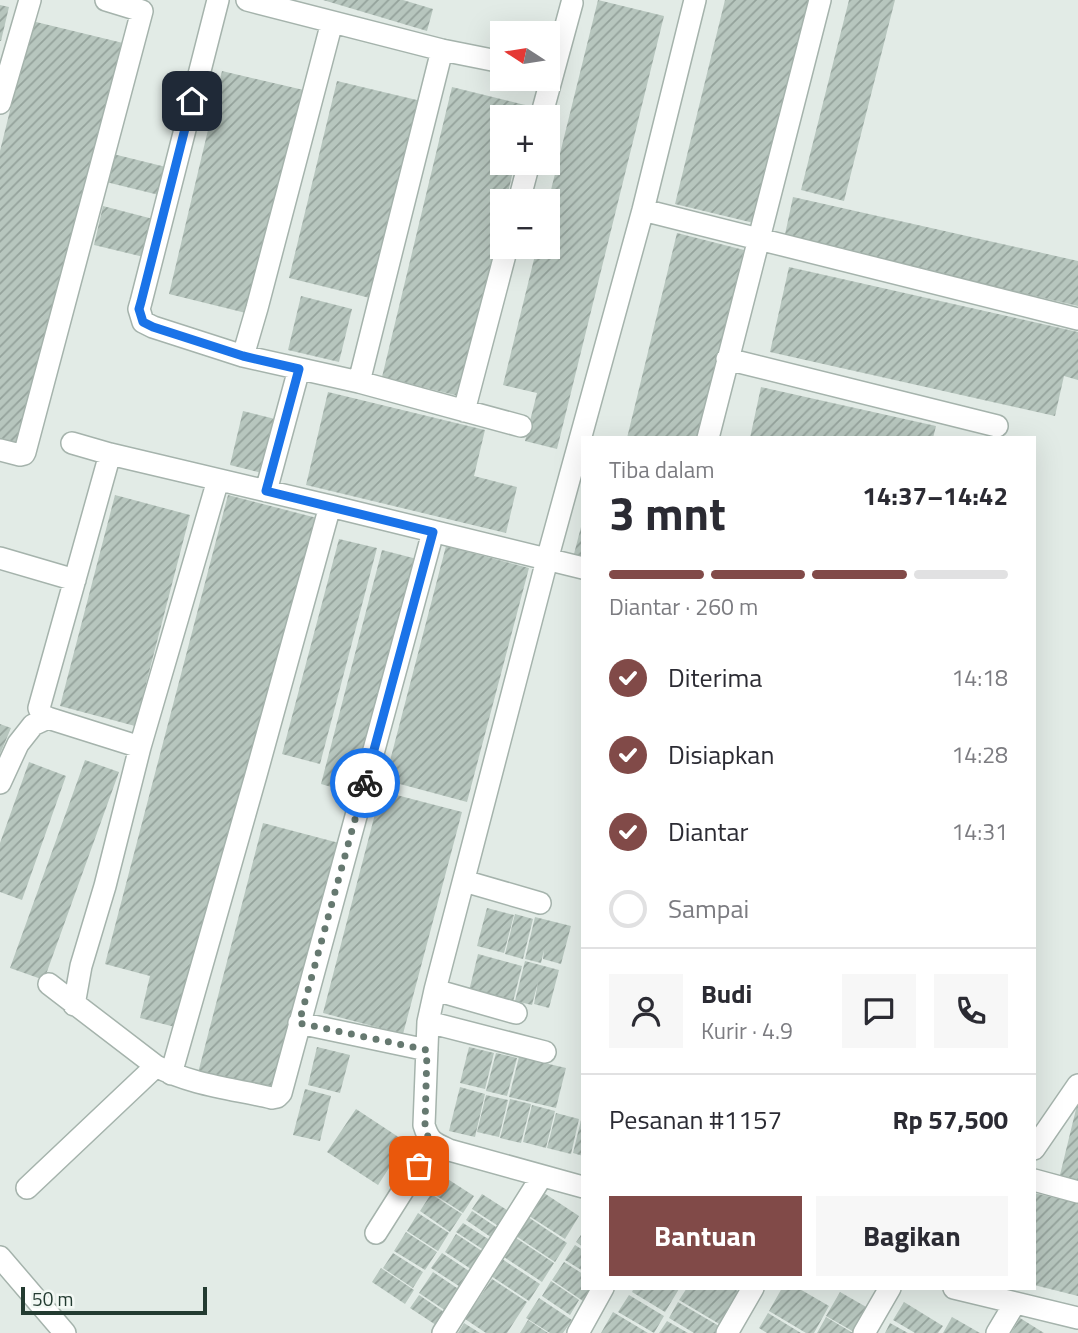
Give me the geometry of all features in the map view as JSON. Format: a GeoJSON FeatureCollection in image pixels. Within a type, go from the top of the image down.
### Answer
{"type":"FeatureCollection","features":[{"type":"Feature","properties":{"kind":"street"},"geometry":{"type":"LineString","coordinates":[[0,103],[30,0]]}},
{"type":"Feature","properties":{"kind":"street"},"geometry":{"type":"LineString","coordinates":[[0,450],[20,455],[25,452],[142,11],[106,0]]}},
{"type":"Feature","properties":{"kind":"street"},"geometry":{"type":"LineString","coordinates":[[218,0],[139,309],[143,322],[243,356],[359,382],[522,425]]}},
{"type":"Feature","properties":{"kind":"street"},"geometry":{"type":"LineString","coordinates":[[247,0],[442,50],[490,60]]}},
{"type":"Feature","properties":{"kind":"street"},"geometry":{"type":"LineString","coordinates":[[581,1186],[449,1150],[433,1143],[427,1135],[425,1125],[428,1022],[547,560],[643,210],[695,0]]}},
{"type":"Feature","properties":{"kind":"street"},"geometry":{"type":"LineString","coordinates":[[708,436],[820,0]]}},
{"type":"Feature","properties":{"kind":"street"},"geometry":{"type":"LineString","coordinates":[[560,41],[572,3]]}},
{"type":"Feature","properties":{"kind":"street"},"geometry":{"type":"LineString","coordinates":[[243,356],[332,22]]}},
{"type":"Feature","properties":{"kind":"street"},"geometry":{"type":"LineString","coordinates":[[359,382],[442,50]]}},
{"type":"Feature","properties":{"kind":"street"},"geometry":{"type":"LineString","coordinates":[[643,210],[1078,318]]}},
{"type":"Feature","properties":{"kind":"street"},"geometry":{"type":"LineString","coordinates":[[464,411],[504,259]]}},
{"type":"Feature","properties":{"kind":"street"},"geometry":{"type":"LineString","coordinates":[[727,359],[996,426]]}},
{"type":"Feature","properties":{"kind":"street"},"geometry":{"type":"LineString","coordinates":[[266,491],[299,369]]}},
{"type":"Feature","properties":{"kind":"street"},"geometry":{"type":"LineString","coordinates":[[72,443],[581,568]]}},
{"type":"Feature","properties":{"kind":"street"},"geometry":{"type":"LineString","coordinates":[[110,454],[39,708],[42,715],[48,718],[140,747]]}},
{"type":"Feature","properties":{"kind":"street"},"geometry":{"type":"LineString","coordinates":[[74,1004],[81,966],[105,886],[140,747],[218,480]]}},
{"type":"Feature","properties":{"kind":"street"},"geometry":{"type":"LineString","coordinates":[[27,1188],[164,1070],[260,761],[330,506]]}},
{"type":"Feature","properties":{"kind":"street"},"geometry":{"type":"LineString","coordinates":[[48,984],[164,1070],[272,1098],[281,1093],[433,532]]}},
{"type":"Feature","properties":{"kind":"street"},"geometry":{"type":"LineString","coordinates":[[0,558],[75,580]]}},
{"type":"Feature","properties":{"kind":"street"},"geometry":{"type":"LineString","coordinates":[[0,782],[18,744],[33,725],[48,718]]}},
{"type":"Feature","properties":{"kind":"street"},"geometry":{"type":"LineString","coordinates":[[464,881],[540,903]]}},
{"type":"Feature","properties":{"kind":"street"},"geometry":{"type":"LineString","coordinates":[[435,990],[516,1013]]}},
{"type":"Feature","properties":{"kind":"street"},"geometry":{"type":"LineString","coordinates":[[428,1022],[545,1052]]}},
{"type":"Feature","properties":{"kind":"street"},"geometry":{"type":"LineString","coordinates":[[299,1023],[427,1050]]}},
{"type":"Feature","properties":{"kind":"street"},"geometry":{"type":"LineString","coordinates":[[1036,1146],[1078,1085]]}},
{"type":"Feature","properties":{"kind":"street"},"geometry":{"type":"LineString","coordinates":[[376,1233],[433,1143]]}},
{"type":"Feature","properties":{"kind":"street"},"geometry":{"type":"LineString","coordinates":[[443,1333],[542,1176]]}},
{"type":"Feature","properties":{"kind":"street"},"geometry":{"type":"LineString","coordinates":[[1036,1181],[1078,1192]]}},
{"type":"Feature","properties":{"kind":"street"},"geometry":{"type":"LineString","coordinates":[[0,1257],[65,1333]]}},
{"type":"Feature","properties":{"kind":"street"},"geometry":{"type":"LineString","coordinates":[[578,1333],[602,1290]]}},
{"type":"Feature","properties":{"kind":"street"},"geometry":{"type":"LineString","coordinates":[[727,1333],[752,1290]]}},
{"type":"Feature","properties":{"kind":"street"},"geometry":{"type":"LineString","coordinates":[[864,1333],[889,1290]]}},
{"type":"Feature","properties":{"kind":"street"},"geometry":{"type":"LineString","coordinates":[[962,1290],[1078,1318]]}},
{"type":"Feature","properties":{"kind":"street"},"geometry":{"type":"LineString","coordinates":[[998,1333],[1015,1303]]}},
{"type":"Feature","properties":{"kind":"building"},"geometry":{"type":"Polygon","coordinates":[[[323,0],[403,0],[433,9],[427,31],[323,0]]]}},
{"type":"Feature","properties":{"kind":"building"},"geometry":{"type":"Polygon","coordinates":[[[598,0],[664,16],[557,449],[525,441],[537,393],[503,385],[534,259],[560,259],[560,189],[551,189],[555,175],[560,175],[560,154],[598,0]]]}},
{"type":"Feature","properties":{"kind":"building"},"geometry":{"type":"Polygon","coordinates":[[[725,0],[813,0],[758,224],[675,204],[725,0]]]}},
{"type":"Feature","properties":{"kind":"building"},"geometry":{"type":"Polygon","coordinates":[[[849,0],[895,0],[844,201],[801,190],[849,0]]]}},
{"type":"Feature","properties":{"kind":"building"},"geometry":{"type":"Polygon","coordinates":[[[0,5],[9,7],[1,41],[0,41],[0,5]]]}},
{"type":"Feature","properties":{"kind":"building"},"geometry":{"type":"Polygon","coordinates":[[[32,21],[123,43],[22,450],[0,444],[0,151],[32,21]]]}},
{"type":"Feature","properties":{"kind":"building"},"geometry":{"type":"Polygon","coordinates":[[[222,71],[308,91],[254,315],[169,294],[222,71]]]}},
{"type":"Feature","properties":{"kind":"building"},"geometry":{"type":"Polygon","coordinates":[[[337,81],[421,101],[374,299],[289,278],[337,81]]]}},
{"type":"Feature","properties":{"kind":"building"},"geometry":{"type":"Polygon","coordinates":[[[452,87],[525,105],[490,105],[490,175],[512,175],[509,189],[490,189],[492,259],[459,396],[382,377],[452,87]]]}},
{"type":"Feature","properties":{"kind":"building"},"geometry":{"type":"Polygon","coordinates":[[[113,154],[166,167],[159,195],[106,182],[113,154]]]}},
{"type":"Feature","properties":{"kind":"building"},"geometry":{"type":"Polygon","coordinates":[[[793,197],[1078,261],[1078,306],[784,239],[793,197]]]}},
{"type":"Feature","properties":{"kind":"building"},"geometry":{"type":"Polygon","coordinates":[[[103,206],[157,220],[148,258],[94,245],[103,206]]]}},
{"type":"Feature","properties":{"kind":"building"},"geometry":{"type":"Polygon","coordinates":[[[677,233],[744,250],[698,436],[627,436],[677,233]]]}},
{"type":"Feature","properties":{"kind":"building"},"geometry":{"type":"Polygon","coordinates":[[[789,267],[1078,332],[1078,380],[1064,376],[1055,416],[770,352],[789,267]]]}},
{"type":"Feature","properties":{"kind":"building"},"geometry":{"type":"Polygon","coordinates":[[[301,296],[352,309],[339,362],[288,350],[301,296]]]}},
{"type":"Feature","properties":{"kind":"building"},"geometry":{"type":"Polygon","coordinates":[[[761,387],[936,426],[934,436],[750,436],[761,387]]]}},
{"type":"Feature","properties":{"kind":"building"},"geometry":{"type":"Polygon","coordinates":[[[328,392],[485,430],[474,476],[517,487],[506,533],[306,485],[328,392]]]}},
{"type":"Feature","properties":{"kind":"building"},"geometry":{"type":"Polygon","coordinates":[[[243,411],[279,420],[266,474],[230,465],[243,411]]]}},
{"type":"Feature","properties":{"kind":"building"},"geometry":{"type":"Polygon","coordinates":[[[115,495],[190,515],[135,726],[60,706],[115,495]]]}},
{"type":"Feature","properties":{"kind":"building"},"geometry":{"type":"Polygon","coordinates":[[[228,495],[317,518],[183,1029],[140,1018],[150,976],[105,964],[228,495]]]}},
{"type":"Feature","properties":{"kind":"building"},"geometry":{"type":"Polygon","coordinates":[[[581,527],[581,556],[574,554],[581,527]]]}},
{"type":"Feature","properties":{"kind":"building"},"geometry":{"type":"Polygon","coordinates":[[[339,539],[377,548],[320,764],[282,754],[339,539]]]}},
{"type":"Feature","properties":{"kind":"building"},"geometry":{"type":"Polygon","coordinates":[[[446,546],[529,568],[467,802],[385,780],[446,546]]]}},
{"type":"Feature","properties":{"kind":"building"},"geometry":{"type":"Polygon","coordinates":[[[382,550],[417,559],[356,794],[321,784],[382,550]]]}},
{"type":"Feature","properties":{"kind":"building"},"geometry":{"type":"Polygon","coordinates":[[[0,724],[11,728],[0,754],[0,724]]]}},
{"type":"Feature","properties":{"kind":"building"},"geometry":{"type":"Polygon","coordinates":[[[85,760],[119,772],[44,980],[10,968],[85,760]]]}},
{"type":"Feature","properties":{"kind":"building"},"geometry":{"type":"Polygon","coordinates":[[[29,762],[66,776],[22,900],[0,892],[0,843],[29,762]]]}},
{"type":"Feature","properties":{"kind":"building"},"geometry":{"type":"Polygon","coordinates":[[[381,791],[462,812],[403,1034],[323,1013],[381,791]]]}},
{"type":"Feature","properties":{"kind":"building"},"geometry":{"type":"Polygon","coordinates":[[[263,823],[339,843],[274,1093],[198,1073],[263,823]]]}},
{"type":"Feature","properties":{"kind":"building"},"geometry":{"type":"Polygon","coordinates":[[[487,908],[514,915],[504,953],[477,946],[487,908]]]}},
{"type":"Feature","properties":{"kind":"building"},"geometry":{"type":"Polygon","coordinates":[[[515,914],[533,919],[523,959],[505,954],[515,914]]]}},
{"type":"Feature","properties":{"kind":"building"},"geometry":{"type":"Polygon","coordinates":[[[535,917],[571,926],[561,964],[543,959],[544,950],[541,963],[525,959],[535,917]]]}},
{"type":"Feature","properties":{"kind":"building"},"geometry":{"type":"Polygon","coordinates":[[[478,954],[522,966],[513,1002],[469,991],[478,954]]]}},
{"type":"Feature","properties":{"kind":"building"},"geometry":{"type":"Polygon","coordinates":[[[525,961],[559,970],[549,1008],[534,1004],[538,982],[532,1005],[515,1001],[525,961]]]}},
{"type":"Feature","properties":{"kind":"building"},"geometry":{"type":"Polygon","coordinates":[[[317,1047],[350,1055],[340,1093],[308,1085],[317,1047]]]}},
{"type":"Feature","properties":{"kind":"building"},"geometry":{"type":"Polygon","coordinates":[[[469,1047],[494,1053],[485,1089],[460,1083],[469,1047]]]}},
{"type":"Feature","properties":{"kind":"building"},"geometry":{"type":"Polygon","coordinates":[[[496,1053],[517,1058],[507,1096],[486,1091],[496,1053]]]}},
{"type":"Feature","properties":{"kind":"building"},"geometry":{"type":"Polygon","coordinates":[[[519,1057],[566,1068],[556,1108],[509,1097],[519,1057]]]}},
{"type":"Feature","properties":{"kind":"building"},"geometry":{"type":"Polygon","coordinates":[[[460,1087],[485,1094],[475,1137],[449,1131],[460,1087]]]}},
{"type":"Feature","properties":{"kind":"building"},"geometry":{"type":"Polygon","coordinates":[[[305,1089],[331,1096],[320,1141],[293,1135],[305,1089]]]}},
{"type":"Feature","properties":{"kind":"building"},"geometry":{"type":"Polygon","coordinates":[[[486,1095],[508,1100],[499,1137],[477,1132],[486,1095]]]}},
{"type":"Feature","properties":{"kind":"building"},"geometry":{"type":"Polygon","coordinates":[[[510,1099],[531,1104],[521,1143],[500,1138],[510,1099]]]}},
{"type":"Feature","properties":{"kind":"building"},"geometry":{"type":"Polygon","coordinates":[[[532,1105],[555,1111],[546,1148],[523,1142],[532,1105]]]}},
{"type":"Feature","properties":{"kind":"building"},"geometry":{"type":"Polygon","coordinates":[[[1078,1105],[1078,1183],[1059,1179],[1078,1105]]]}},
{"type":"Feature","properties":{"kind":"building"},"geometry":{"type":"Polygon","coordinates":[[[356,1109],[406,1142],[378,1185],[327,1152],[356,1109]]]}},
{"type":"Feature","properties":{"kind":"building"},"geometry":{"type":"Polygon","coordinates":[[[556,1113],[579,1119],[571,1154],[547,1148],[556,1113]]]}},
{"type":"Feature","properties":{"kind":"building"},"geometry":{"type":"Polygon","coordinates":[[[581,1120],[581,1155],[573,1153],[581,1120]]]}},
{"type":"Feature","properties":{"kind":"building"},"geometry":{"type":"Polygon","coordinates":[[[443,1176],[474,1196],[463,1213],[432,1193],[443,1176]]]}},
{"type":"Feature","properties":{"kind":"building"},"geometry":{"type":"Polygon","coordinates":[[[541,1191],[579,1216],[565,1239],[526,1214],[541,1191]]]}},
{"type":"Feature","properties":{"kind":"building"},"geometry":{"type":"Polygon","coordinates":[[[1036,1193],[1078,1203],[1078,1296],[1036,1286],[1036,1193]]]}},
{"type":"Feature","properties":{"kind":"building"},"geometry":{"type":"Polygon","coordinates":[[[431,1194],[462,1214],[450,1232],[420,1211],[431,1194]]]}},
{"type":"Feature","properties":{"kind":"building"},"geometry":{"type":"Polygon","coordinates":[[[482,1194],[513,1214],[503,1229],[472,1209],[482,1194]]]}},
{"type":"Feature","properties":{"kind":"building"},"geometry":{"type":"Polygon","coordinates":[[[472,1211],[502,1231],[495,1240],[466,1220],[472,1211]]]}},
{"type":"Feature","properties":{"kind":"building"},"geometry":{"type":"Polygon","coordinates":[[[418,1213],[449,1233],[438,1251],[407,1231],[418,1213]]]}},
{"type":"Feature","properties":{"kind":"building"},"geometry":{"type":"Polygon","coordinates":[[[525,1215],[567,1243],[555,1262],[513,1234],[525,1215]]]}},
{"type":"Feature","properties":{"kind":"building"},"geometry":{"type":"Polygon","coordinates":[[[463,1223],[496,1244],[490,1254],[456,1232],[463,1223]]]}},
{"type":"Feature","properties":{"kind":"building"},"geometry":{"type":"Polygon","coordinates":[[[406,1232],[437,1252],[425,1270],[394,1251],[406,1232]]]}},
{"type":"Feature","properties":{"kind":"building"},"geometry":{"type":"Polygon","coordinates":[[[456,1234],[488,1255],[477,1273],[445,1252],[456,1234]]]}},
{"type":"Feature","properties":{"kind":"building"},"geometry":{"type":"Polygon","coordinates":[[[516,1238],[554,1263],[542,1282],[504,1257],[516,1238]]]}},
{"type":"Feature","properties":{"kind":"building"},"geometry":{"type":"Polygon","coordinates":[[[575,1245],[581,1249],[581,1270],[565,1260],[575,1245]]]}},
{"type":"Feature","properties":{"kind":"building"},"geometry":{"type":"Polygon","coordinates":[[[393,1253],[423,1272],[413,1288],[383,1268],[393,1253]]]}},
{"type":"Feature","properties":{"kind":"building"},"geometry":{"type":"Polygon","coordinates":[[[442,1253],[475,1275],[465,1290],[431,1268],[442,1253]]]}},
{"type":"Feature","properties":{"kind":"building"},"geometry":{"type":"Polygon","coordinates":[[[502,1259],[540,1284],[529,1301],[491,1276],[502,1259]]]}},
{"type":"Feature","properties":{"kind":"building"},"geometry":{"type":"Polygon","coordinates":[[[564,1262],[581,1273],[581,1290],[590,1290],[583,1301],[552,1280],[564,1262]]]}},
{"type":"Feature","properties":{"kind":"building"},"geometry":{"type":"Polygon","coordinates":[[[381,1268],[414,1290],[405,1304],[372,1282],[381,1268]]]}},
{"type":"Feature","properties":{"kind":"building"},"geometry":{"type":"Polygon","coordinates":[[[433,1272],[463,1292],[449,1313],[419,1293],[433,1272]]]}},
{"type":"Feature","properties":{"kind":"building"},"geometry":{"type":"Polygon","coordinates":[[[492,1279],[527,1302],[507,1333],[486,1333],[465,1319],[492,1279]]]}},
{"type":"Feature","properties":{"kind":"building"},"geometry":{"type":"Polygon","coordinates":[[[551,1281],[579,1300],[570,1315],[542,1296],[551,1281]]]}},
{"type":"Feature","properties":{"kind":"building"},"geometry":{"type":"Polygon","coordinates":[[[633,1290],[678,1290],[665,1312],[632,1292],[633,1290]]]}},
{"type":"Feature","properties":{"kind":"building"},"geometry":{"type":"Polygon","coordinates":[[[686,1290],[740,1292],[721,1325],[679,1300],[686,1290]]]}},
{"type":"Feature","properties":{"kind":"building"},"geometry":{"type":"Polygon","coordinates":[[[781,1290],[801,1290],[829,1306],[814,1333],[806,1333],[769,1311],[781,1290]]]}},
{"type":"Feature","properties":{"kind":"building"},"geometry":{"type":"Polygon","coordinates":[[[840,1292],[868,1308],[854,1332],[826,1316],[840,1292]]]}},
{"type":"Feature","properties":{"kind":"building"},"geometry":{"type":"Polygon","coordinates":[[[419,1295],[447,1314],[439,1327],[410,1308],[419,1295]]]}},
{"type":"Feature","properties":{"kind":"building"},"geometry":{"type":"Polygon","coordinates":[[[629,1295],[664,1316],[654,1333],[618,1312],[629,1295]]]}},
{"type":"Feature","properties":{"kind":"building"},"geometry":{"type":"Polygon","coordinates":[[[539,1298],[572,1320],[563,1333],[550,1333],[526,1318],[539,1298]]]}},
{"type":"Feature","properties":{"kind":"building"},"geometry":{"type":"Polygon","coordinates":[[[678,1302],[719,1326],[715,1333],[694,1333],[669,1318],[678,1302]]]}},
{"type":"Feature","properties":{"kind":"building"},"geometry":{"type":"Polygon","coordinates":[[[904,1302],[943,1326],[938,1333],[915,1333],[893,1320],[904,1302]]]}},
{"type":"Feature","properties":{"kind":"building"},"geometry":{"type":"Polygon","coordinates":[[[613,1312],[648,1333],[601,1333],[613,1312]]]}},
{"type":"Feature","properties":{"kind":"building"},"geometry":{"type":"Polygon","coordinates":[[[768,1313],[801,1333],[767,1333],[759,1328],[768,1313]]]}},
{"type":"Feature","properties":{"kind":"building"},"geometry":{"type":"Polygon","coordinates":[[[826,1317],[853,1333],[817,1333],[826,1317]]]}},
{"type":"Feature","properties":{"kind":"building"},"geometry":{"type":"Polygon","coordinates":[[[952,1317],[980,1333],[943,1333],[952,1317]]]}},
{"type":"Feature","properties":{"kind":"building"},"geometry":{"type":"Polygon","coordinates":[[[1020,1318],[1044,1333],[1011,1333],[1020,1318]]]}},
{"type":"Feature","properties":{"kind":"building"},"geometry":{"type":"Polygon","coordinates":[[[528,1320],[548,1333],[520,1333],[528,1320]]]}},
{"type":"Feature","properties":{"kind":"building"},"geometry":{"type":"Polygon","coordinates":[[[667,1321],[688,1333],[659,1333],[667,1321]]]}},
{"type":"Feature","properties":{"kind":"building"},"geometry":{"type":"Polygon","coordinates":[[[464,1323],[480,1333],[458,1333],[464,1323]]]}},
{"type":"Feature","properties":{"kind":"building"},"geometry":{"type":"Polygon","coordinates":[[[890,1323],[908,1333],[885,1333],[890,1323]]]}},
{"type":"Feature","properties":{"kind":"way so far"},"geometry":{"type":"LineString","coordinates":[[365,783],[299,1023],[427,1050],[425,1125],[427,1135],[433,1143],[419,1166]]}},
{"type":"Feature","properties":{"kind":"route"},"geometry":{"type":"LineString","coordinates":[[192,101],[139,309],[143,322],[243,356],[299,369],[266,491],[433,532],[365,783]]}}]}
